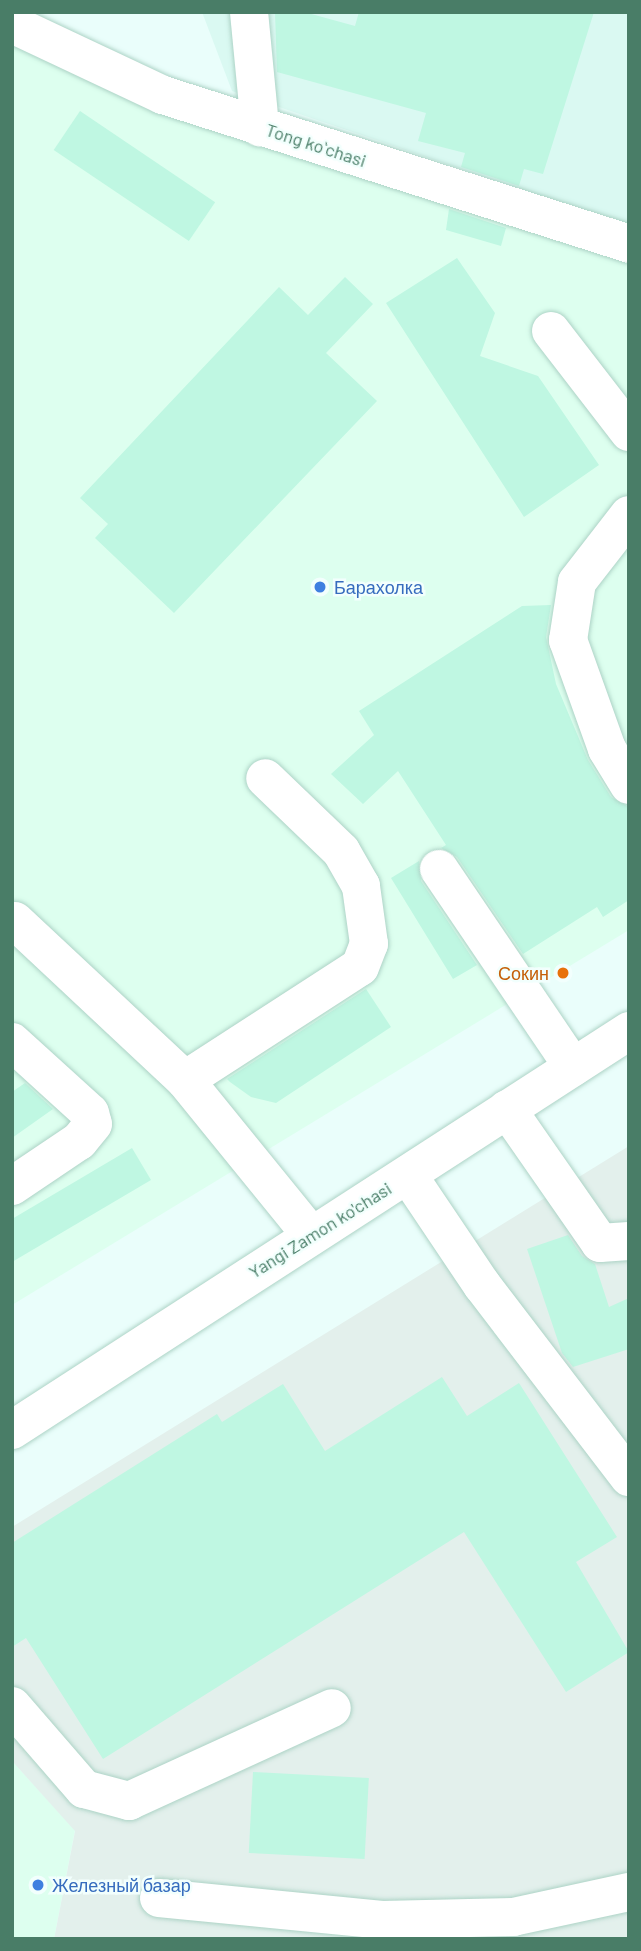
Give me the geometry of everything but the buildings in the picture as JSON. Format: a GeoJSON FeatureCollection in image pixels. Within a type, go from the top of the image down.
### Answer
{"type":"FeatureCollection","features":[{"type":"Feature","properties":{"kind":"street"},"geometry":{"type":"LineString","coordinates":[[249,12],[260,127]]}},
{"type":"Feature","properties":{"kind":"street","name":"Tong koʻchasi"},"geometry":{"type":"LineString","coordinates":[[12,24],[163,95],[629,244]]}},
{"type":"Feature","properties":{"kind":"street"},"geometry":{"type":"LineString","coordinates":[[551,331],[629,432]]}},
{"type":"Feature","properties":{"kind":"street"},"geometry":{"type":"LineString","coordinates":[[629,515],[577,582],[568,640],[607,749],[629,785]]}},
{"type":"Feature","properties":{"kind":"street"},"geometry":{"type":"LineString","coordinates":[[185,1080],[360,967],[369,944],[361,886],[341,851],[265,778]]}},
{"type":"Feature","properties":{"kind":"street"},"geometry":{"type":"LineString","coordinates":[[439,869],[573,1067]]}},
{"type":"Feature","properties":{"kind":"street"},"geometry":{"type":"LineString","coordinates":[[15,921],[185,1080],[311,1235]]}},
{"type":"Feature","properties":{"kind":"street","name":"Yangi Zamon ko'chasi"},"geometry":{"type":"LineString","coordinates":[[12,1430],[629,1031]]}},
{"type":"Feature","properties":{"kind":"street"},"geometry":{"type":"LineString","coordinates":[[12,1186],[79,1141],[93,1124],[90,1113],[17,1053]]}},
{"type":"Feature","properties":{"kind":"street"},"geometry":{"type":"LineString","coordinates":[[507,1109],[600,1242],[629,1241]]}},
{"type":"Feature","properties":{"kind":"street"},"geometry":{"type":"LineString","coordinates":[[408,1175],[482,1285],[629,1477]]}},
{"type":"Feature","properties":{"kind":"street"},"geometry":{"type":"LineString","coordinates":[[12,1706],[84,1789],[129,1801],[332,1708]]}},
{"type":"Feature","properties":{"kind":"street"},"geometry":{"type":"LineString","coordinates":[[159,1898],[382,1920],[513,1917],[629,1892]]}},
{"type":"Feature","properties":{"kind":"shaded area"},"geometry":{"type":"Polygon","coordinates":[[[202,12],[629,12],[629,226],[232,91],[202,12]]]}},
{"type":"Feature","properties":{"kind":"shaded area","name":"Барахолка"},"geometry":{"type":"Polygon","coordinates":[[[12,21],[629,245],[629,930],[12,1305],[12,21]]]}},
{"type":"Feature","properties":{"kind":"shaded area"},"geometry":{"type":"Polygon","coordinates":[[[629,1146],[629,1939],[54,1939],[75,1831],[12,1761],[12,1527],[629,1146]]]}},
{"type":"Feature","properties":{"kind":"shaded area","name":"Железный базар"},"geometry":{"type":"Polygon","coordinates":[[[12,1761],[75,1830],[54,1939],[12,1939],[12,1761]]]}},
{"type":"Feature","properties":{"kind":"place","name":"Барахолка"},"geometry":{"type":"Point","coordinates":[320,587]}},
{"type":"Feature","properties":{"kind":"place","name":"Сокин"},"geometry":{"type":"Point","coordinates":[563,973]}},
{"type":"Feature","properties":{"kind":"place","name":"Железный базар"},"geometry":{"type":"Point","coordinates":[38,1885]}}]}
